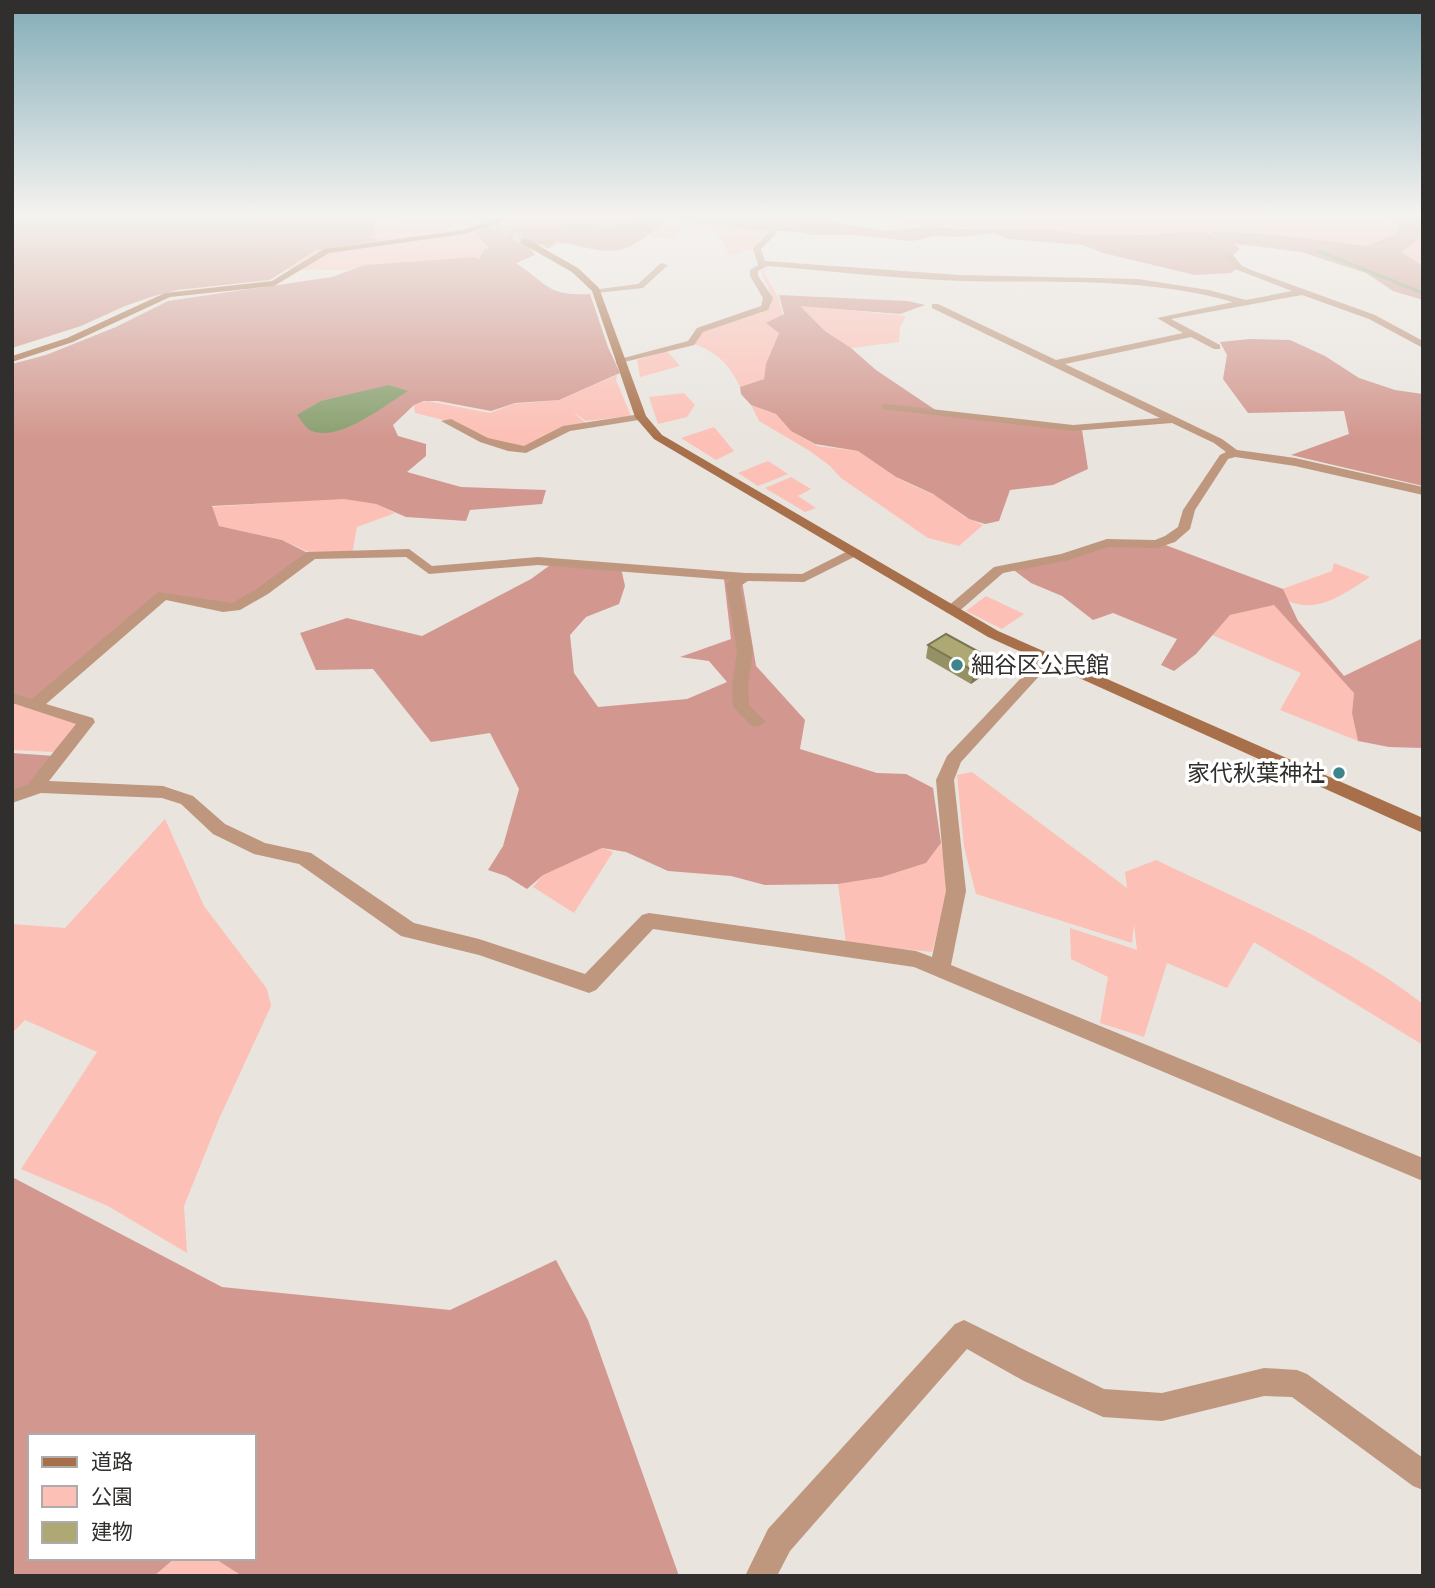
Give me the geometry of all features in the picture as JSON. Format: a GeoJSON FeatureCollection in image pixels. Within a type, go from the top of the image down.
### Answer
{"type":"FeatureCollection","features":[{"type":"Feature","properties":{"kind":"street"},"geometry":{"type":"LineString","coordinates":[[12,359],[70,340],[152,300],[168,295],[211,290]]}},
{"type":"Feature","properties":{"kind":"street"},"geometry":{"type":"LineString","coordinates":[[596,290],[641,417],[658,437],[993,634],[1423,826]]}},
{"type":"Feature","properties":{"kind":"street"},"geometry":{"type":"LineString","coordinates":[[620,362],[691,343],[700,330],[765,308],[768,298],[763,290]]}},
{"type":"Feature","properties":{"kind":"street"},"geometry":{"type":"LineString","coordinates":[[1204,290],[1244,302]]}},
{"type":"Feature","properties":{"kind":"street"},"geometry":{"type":"LineString","coordinates":[[1217,347],[1162,318],[1302,291],[1372,317],[1423,345]]}},
{"type":"Feature","properties":{"kind":"street"},"geometry":{"type":"LineString","coordinates":[[935,306],[1218,441],[1234,453],[1295,462],[1423,491]]}},
{"type":"Feature","properties":{"kind":"street"},"geometry":{"type":"LineString","coordinates":[[1055,363],[1192,334]]}},
{"type":"Feature","properties":{"kind":"street"},"geometry":{"type":"LineString","coordinates":[[886,407],[1073,428],[1173,420]]}},
{"type":"Feature","properties":{"kind":"street"},"geometry":{"type":"LineString","coordinates":[[447,421],[484,440],[508,448],[526,450],[567,428],[641,417]]}},
{"type":"Feature","properties":{"kind":"street"},"geometry":{"type":"LineString","coordinates":[[952,610],[999,570],[1063,557],[1107,543],[1157,544],[1170,539],[1184,529],[1189,510],[1224,457],[1234,453]]}},
{"type":"Feature","properties":{"kind":"street"},"geometry":{"type":"LineString","coordinates":[[36,704],[163,595],[223,608],[235,607],[263,591],[312,555],[409,554],[429,570],[538,561],[745,577],[804,578],[855,553]]}},
{"type":"Feature","properties":{"kind":"street"},"geometry":{"type":"LineString","coordinates":[[745,577],[733,584],[745,652],[740,686],[741,708],[758,722]]}},
{"type":"Feature","properties":{"kind":"street"},"geometry":{"type":"LineString","coordinates":[[940,969],[956,891],[945,780],[953,760],[1047,659]]}},
{"type":"Feature","properties":{"kind":"street"},"geometry":{"type":"LineString","coordinates":[[12,698],[87,722],[34,788]]}},
{"type":"Feature","properties":{"kind":"street"},"geometry":{"type":"LineString","coordinates":[[12,797],[34,788],[163,792],[187,800],[219,829],[261,849],[304,858],[408,930],[479,947],[589,984],[649,921],[916,959],[1423,1170]]}},
{"type":"Feature","properties":{"kind":"street"},"geometry":{"type":"LineString","coordinates":[[760,1576],[779,1540],[964,1333],[1103,1404],[1162,1407],[1264,1382],[1297,1384],[1423,1476]]}},
{"type":"Feature","properties":{"kind":"green space"},"geometry":{"type":"Polygon","coordinates":[[[769,290],[774,290],[782,316],[764,379],[740,387],[720,359],[691,343],[700,330],[765,308],[771,296],[769,290]]]}},
{"type":"Feature","properties":{"kind":"green space"},"geometry":{"type":"Polygon","coordinates":[[[799,305],[906,316],[900,327],[899,342],[851,348],[825,331],[799,305]]]}},
{"type":"Feature","properties":{"kind":"green space"},"geometry":{"type":"Polygon","coordinates":[[[667,351],[680,366],[640,377],[637,360],[667,351]]]}},
{"type":"Feature","properties":{"kind":"green space"},"geometry":{"type":"Polygon","coordinates":[[[617,375],[616,380],[631,416],[586,421],[572,411],[588,425],[567,430],[526,450],[472,436],[447,421],[415,413],[414,405],[427,401],[490,413],[513,404],[559,400],[617,375]]]}},
{"type":"Feature","properties":{"kind":"green space"},"geometry":{"type":"Polygon","coordinates":[[[684,393],[695,405],[687,417],[658,424],[649,397],[684,393]]]}},
{"type":"Feature","properties":{"kind":"green space"},"geometry":{"type":"Polygon","coordinates":[[[751,405],[776,414],[791,431],[817,446],[858,451],[899,479],[936,496],[965,517],[983,525],[959,546],[928,538],[841,478],[810,451],[759,421],[751,405]]]}},
{"type":"Feature","properties":{"kind":"green space"},"geometry":{"type":"Polygon","coordinates":[[[714,427],[734,451],[716,460],[681,438],[714,427]]]}},
{"type":"Feature","properties":{"kind":"green space"},"geometry":{"type":"Polygon","coordinates":[[[768,461],[788,474],[758,486],[738,473],[768,461]]]}},
{"type":"Feature","properties":{"kind":"green space"},"geometry":{"type":"Polygon","coordinates":[[[791,477],[811,489],[798,496],[816,508],[805,512],[765,488],[791,477]]]}},
{"type":"Feature","properties":{"kind":"green space"},"geometry":{"type":"Polygon","coordinates":[[[342,498],[376,504],[395,513],[357,527],[352,554],[311,553],[282,540],[219,526],[212,507],[342,498]]]}},
{"type":"Feature","properties":{"kind":"green space"},"geometry":{"type":"Polygon","coordinates":[[[1334,563],[1370,577],[1335,598],[1311,605],[1287,600],[1274,592],[1332,571],[1334,563]]]}},
{"type":"Feature","properties":{"kind":"green space"},"geometry":{"type":"Polygon","coordinates":[[[986,596],[1024,614],[1002,629],[966,611],[986,596]]]}},
{"type":"Feature","properties":{"kind":"green space"},"geometry":{"type":"Polygon","coordinates":[[[1274,605],[1298,621],[1354,693],[1352,713],[1358,741],[1280,710],[1301,673],[1212,635],[1230,615],[1274,605]]]}},
{"type":"Feature","properties":{"kind":"green space"},"geometry":{"type":"Polygon","coordinates":[[[12,703],[77,724],[54,752],[12,750],[12,703]]]}},
{"type":"Feature","properties":{"kind":"green space"},"geometry":{"type":"Polygon","coordinates":[[[972,772],[1127,888],[1125,872],[1156,860],[1294,925],[1361,962],[1423,1004],[1423,1045],[1254,942],[1227,988],[1167,963],[1144,1037],[1100,1023],[1108,977],[1071,959],[1070,928],[1137,950],[1134,924],[1132,943],[976,894],[964,847],[957,775],[972,772]]]}},
{"type":"Feature","properties":{"kind":"green space"},"geometry":{"type":"Polygon","coordinates":[[[165,819],[204,906],[267,989],[271,1006],[219,1119],[184,1206],[187,1253],[108,1206],[21,1169],[97,1052],[25,1020],[12,1033],[12,924],[65,928],[165,819]]]}},
{"type":"Feature","properties":{"kind":"green space"},"geometry":{"type":"Polygon","coordinates":[[[941,843],[949,888],[932,952],[846,943],[838,884],[882,877],[926,863],[941,843]]]}},
{"type":"Feature","properties":{"kind":"green space"},"geometry":{"type":"Polygon","coordinates":[[[602,848],[613,852],[574,913],[533,887],[546,871],[602,848]]]}},
{"type":"Feature","properties":{"kind":"green space"},"geometry":{"type":"Polygon","coordinates":[[[173,1560],[217,1560],[242,1576],[154,1576],[173,1560]]]}},
{"type":"Feature","properties":{"kind":"shaded area"},"geometry":{"type":"Polygon","coordinates":[[[12,290],[178,290],[125,306],[81,326],[12,348],[12,290]]]}},
{"type":"Feature","properties":{"kind":"shaded area"},"geometry":{"type":"Polygon","coordinates":[[[242,290],[554,290],[590,294],[620,373],[559,400],[515,403],[491,411],[424,401],[414,405],[393,425],[398,436],[426,444],[426,456],[407,472],[461,487],[546,490],[542,504],[470,510],[466,521],[406,517],[376,504],[344,499],[212,506],[219,526],[282,540],[312,555],[237,608],[163,595],[39,701],[12,701],[12,364],[46,355],[116,327],[168,301],[242,290]]]}},
{"type":"Feature","properties":{"kind":"shaded area"},"geometry":{"type":"Polygon","coordinates":[[[1423,290],[1423,300],[1393,291],[1423,290]]]}},
{"type":"Feature","properties":{"kind":"shaded area"},"geometry":{"type":"Polygon","coordinates":[[[779,295],[908,301],[925,305],[900,314],[800,306],[825,331],[851,348],[876,370],[940,413],[1082,430],[1088,469],[1053,485],[1010,490],[999,521],[985,524],[969,519],[933,494],[896,477],[858,451],[815,444],[791,431],[776,414],[751,405],[741,394],[740,387],[764,379],[766,364],[779,333],[766,323],[784,314],[779,295]]]}},
{"type":"Feature","properties":{"kind":"shaded area"},"geometry":{"type":"Polygon","coordinates":[[[1250,339],[1290,340],[1325,356],[1359,378],[1395,390],[1423,394],[1423,486],[1291,455],[1349,434],[1344,411],[1248,413],[1223,379],[1227,355],[1220,342],[1250,339]]]}},
{"type":"Feature","properties":{"kind":"shaded area"},"geometry":{"type":"Polygon","coordinates":[[[389,385],[408,391],[349,427],[323,433],[312,431],[297,415],[321,401],[389,385]]]}},
{"type":"Feature","properties":{"kind":"shaded area"},"geometry":{"type":"Polygon","coordinates":[[[1107,543],[1160,543],[1283,589],[1298,621],[1344,676],[1423,638],[1423,748],[1389,747],[1358,741],[1352,713],[1354,693],[1274,605],[1230,615],[1196,654],[1174,671],[1161,665],[1177,639],[1113,613],[1093,620],[1062,596],[1031,583],[1011,568],[1107,543]]]}},
{"type":"Feature","properties":{"kind":"shaded area"},"geometry":{"type":"Polygon","coordinates":[[[553,563],[621,568],[625,586],[619,604],[586,617],[570,635],[574,673],[598,707],[687,699],[727,682],[709,661],[680,657],[731,639],[724,579],[742,581],[756,666],[805,720],[800,749],[877,773],[906,774],[933,788],[941,843],[926,863],[882,877],[838,884],[765,885],[731,876],[668,871],[626,852],[602,848],[543,875],[527,889],[506,876],[488,870],[503,846],[519,789],[490,733],[431,742],[373,669],[316,670],[300,633],[347,618],[422,636],[531,579],[553,563]]]}},
{"type":"Feature","properties":{"kind":"shaded area"},"geometry":{"type":"Polygon","coordinates":[[[12,753],[55,756],[34,784],[12,795],[12,753]]]}},
{"type":"Feature","properties":{"kind":"shaded area"},"geometry":{"type":"Polygon","coordinates":[[[12,1177],[222,1287],[450,1310],[556,1260],[588,1320],[679,1576],[242,1576],[217,1560],[256,1560],[256,1434],[28,1434],[28,1560],[173,1560],[154,1576],[12,1576],[12,1177]]]}},
{"type":"Feature","properties":{"kind":"building"},"geometry":{"type":"Polygon","coordinates":[[[946,634],[992,659],[974,671],[928,645],[946,634]]]}},
{"type":"Feature","properties":{"kind":"waterway"},"geometry":{"type":"LineString","coordinates":[[1416,290],[1423,293]]}},
{"type":"Feature","properties":{"kind":"place","name":"細谷区公民館"},"geometry":{"type":"Point","coordinates":[957,665]}},
{"type":"Feature","properties":{"kind":"place","name":"家代秋葉神社"},"geometry":{"type":"Point","coordinates":[1339,773]}}]}
